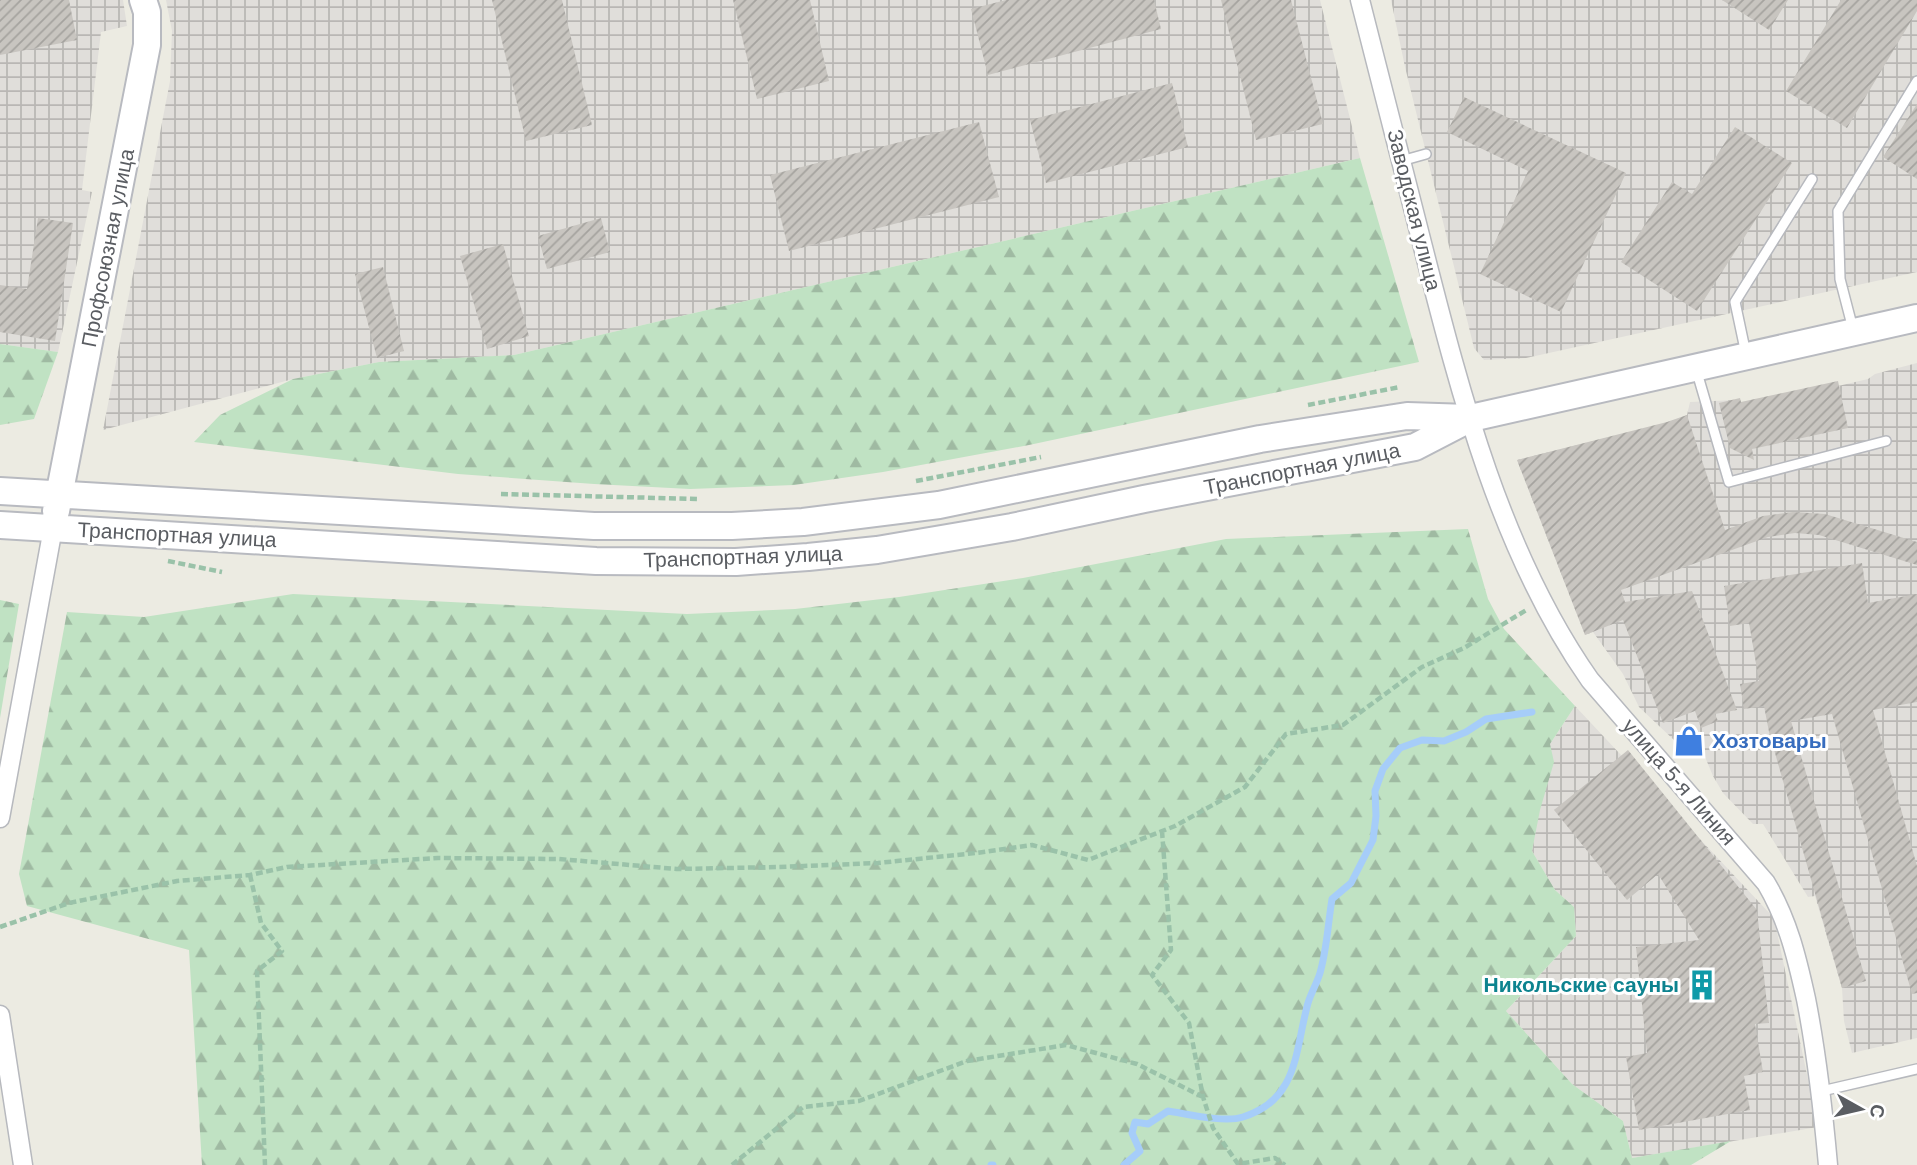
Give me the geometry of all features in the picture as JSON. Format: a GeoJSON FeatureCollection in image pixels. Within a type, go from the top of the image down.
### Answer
{"type":"FeatureCollection","features":[{"type":"Feature","properties":{"kind":"street","name":"Профсоюзная улица"},"geometry":{"type":"LineString","coordinates":[[53,528],[147,45],[143,0]]}},
{"type":"Feature","properties":{"kind":"street","name":"Заводская улица"},"geometry":{"type":"LineString","coordinates":[[1360,0],[1452,360],[1471,418]]}},
{"type":"Feature","properties":{"kind":"street","name":"Транспортная улица"},"geometry":{"type":"LineString","coordinates":[[0,525],[596,561],[736,562],[808,558],[999,530],[1415,447],[1471,418],[1917,318]]}},
{"type":"Feature","properties":{"kind":"street","name":"Транспортная улица"},"geometry":{"type":"LineString","coordinates":[[0,491],[594,526],[756,525],[939,505],[1260,439],[1407,415],[1471,418]]}},
{"type":"Feature","properties":{"kind":"street","name":"улица 5-я Линия"},"geometry":{"type":"LineString","coordinates":[[1471,418],[1504,515],[1541,601],[1566,645],[1590,680],[1766,883],[1779,905],[1798,961],[1816,1050],[1828,1165]]}},
{"type":"Feature","properties":{"kind":"street"},"geometry":{"type":"LineString","coordinates":[[0,818],[53,528]]}},
{"type":"Feature","properties":{"kind":"street"},"geometry":{"type":"LineString","coordinates":[[0,1015],[23,1165]]}},
{"type":"Feature","properties":{"kind":"lane"},"geometry":{"type":"LineString","coordinates":[[1853,332],[1840,279],[1838,211],[1917,82]]}},
{"type":"Feature","properties":{"kind":"lane"},"geometry":{"type":"LineString","coordinates":[[1401,161],[1426,154]]}},
{"type":"Feature","properties":{"kind":"lane"},"geometry":{"type":"LineString","coordinates":[[1746,356],[1735,303],[1812,179]]}},
{"type":"Feature","properties":{"kind":"lane"},"geometry":{"type":"LineString","coordinates":[[1695,368],[1729,482],[1886,441]]}},
{"type":"Feature","properties":{"kind":"lane"},"geometry":{"type":"LineString","coordinates":[[1822,1091],[1917,1069]]}},
{"type":"Feature","properties":{"kind":"path"},"geometry":{"type":"LineString","coordinates":[[1305,405],[1400,387]]}},
{"type":"Feature","properties":{"kind":"path"},"geometry":{"type":"LineString","coordinates":[[915,482],[1045,456]]}},
{"type":"Feature","properties":{"kind":"path"},"geometry":{"type":"LineString","coordinates":[[498,494],[707,500]]}},
{"type":"Feature","properties":{"kind":"path"},"geometry":{"type":"LineString","coordinates":[[0,927],[69,903],[177,881],[250,875],[287,867],[438,858],[559,859],[677,869],[779,867],[878,863],[1032,845],[1088,860],[1162,831],[1245,788],[1286,734],[1343,725],[1422,667],[1464,648],[1541,601]]}},
{"type":"Feature","properties":{"kind":"path"},"geometry":{"type":"LineString","coordinates":[[1162,831],[1171,950],[1152,975],[1189,1023],[1203,1097],[1213,1128],[1238,1164],[1275,1158],[1285,1165]]}},
{"type":"Feature","properties":{"kind":"path"},"geometry":{"type":"LineString","coordinates":[[250,875],[261,923],[282,951],[257,971],[265,1165]]}},
{"type":"Feature","properties":{"kind":"path"},"geometry":{"type":"LineString","coordinates":[[732,1165],[803,1107],[859,1101],[967,1061],[1066,1045],[1137,1065],[1203,1097]]}},
{"type":"Feature","properties":{"kind":"shaded area"},"geometry":{"type":"Polygon","coordinates":[[[0,0],[123,0],[127,26],[101,32],[82,190],[92,192],[58,352],[0,344],[0,0]]]}},
{"type":"Feature","properties":{"kind":"shaded area"},"geometry":{"type":"Polygon","coordinates":[[[166,0],[1320,0],[1360,158],[514,355],[379,362],[293,379],[103,430],[170,81],[172,31],[166,0]]]}},
{"type":"Feature","properties":{"kind":"shaded area"},"geometry":{"type":"Polygon","coordinates":[[[1391,0],[1917,0],[1917,272],[1526,358],[1484,360],[1474,348],[1391,0]]]}},
{"type":"Feature","properties":{"kind":"shaded area"},"geometry":{"type":"Polygon","coordinates":[[[1917,363],[1917,1038],[1852,1053],[1844,1021],[1842,988],[1815,896],[1808,897],[1763,824],[1753,824],[1723,793],[1695,733],[1675,741],[1639,707],[1623,674],[1593,632],[1585,635],[1517,460],[1663,424],[1687,415],[1690,402],[1737,400],[1739,409],[1868,379],[1875,374],[1917,363]]]}},
{"type":"Feature","properties":{"kind":"shaded area"},"geometry":{"type":"Polygon","coordinates":[[[1575,706],[1774,918],[1818,1127],[1632,1158],[1623,1121],[1572,1084],[1506,1011],[1576,936],[1574,907],[1555,890],[1532,851],[1550,744],[1575,706]]]}},
{"type":"Feature","properties":{"kind":"green space"},"geometry":{"type":"Polygon","coordinates":[[[1360,158],[1419,362],[1029,445],[883,472],[794,485],[690,489],[594,484],[458,474],[194,442],[220,415],[293,379],[379,362],[514,355],[1360,158]]]}},
{"type":"Feature","properties":{"kind":"green space"},"geometry":{"type":"Polygon","coordinates":[[[0,344],[58,352],[34,419],[0,425],[0,344]]]}},
{"type":"Feature","properties":{"kind":"green space"},"geometry":{"type":"Polygon","coordinates":[[[1468,529],[1488,599],[1504,629],[1575,706],[1550,744],[1554,762],[1532,851],[1555,890],[1574,907],[1576,936],[1506,1011],[1572,1084],[1623,1121],[1632,1158],[1731,1141],[1691,1165],[202,1165],[189,950],[27,906],[19,874],[67,612],[144,617],[293,594],[687,614],[795,609],[899,597],[1023,578],[1226,539],[1468,529]]]}},
{"type":"Feature","properties":{"kind":"green space"},"geometry":{"type":"Polygon","coordinates":[[[0,600],[19,604],[0,718],[0,600]]]}},
{"type":"Feature","properties":{"kind":"building"},"geometry":{"type":"Polygon","coordinates":[[[0,0],[69,0],[77,40],[0,55],[0,0]]]}},
{"type":"Feature","properties":{"kind":"building"},"geometry":{"type":"Polygon","coordinates":[[[492,0],[562,0],[592,125],[526,141],[492,0]]]}},
{"type":"Feature","properties":{"kind":"building"},"geometry":{"type":"Polygon","coordinates":[[[733,0],[810,0],[829,81],[757,99],[733,0]]]}},
{"type":"Feature","properties":{"kind":"building"},"geometry":{"type":"Polygon","coordinates":[[[1006,0],[1154,0],[1161,29],[988,75],[971,9],[1006,0]]]}},
{"type":"Feature","properties":{"kind":"building"},"geometry":{"type":"Polygon","coordinates":[[[1221,0],[1291,0],[1323,124],[1256,140],[1221,0]]]}},
{"type":"Feature","properties":{"kind":"building"},"geometry":{"type":"Polygon","coordinates":[[[1722,0],[1788,0],[1769,30],[1722,0]]]}},
{"type":"Feature","properties":{"kind":"building"},"geometry":{"type":"Polygon","coordinates":[[[1841,0],[1917,0],[1917,11],[1847,128],[1786,91],[1841,0]]]}},
{"type":"Feature","properties":{"kind":"building"},"geometry":{"type":"Polygon","coordinates":[[[1172,83],[1188,147],[1046,183],[1030,120],[1172,83]]]}},
{"type":"Feature","properties":{"kind":"building"},"geometry":{"type":"Polygon","coordinates":[[[1464,97],[1626,173],[1561,312],[1480,274],[1528,171],[1447,132],[1464,97]]]}},
{"type":"Feature","properties":{"kind":"building"},"geometry":{"type":"Polygon","coordinates":[[[1917,104],[1917,179],[1883,157],[1917,104]]]}},
{"type":"Feature","properties":{"kind":"building"},"geometry":{"type":"Polygon","coordinates":[[[979,122],[999,197],[789,251],[770,175],[979,122]]]}},
{"type":"Feature","properties":{"kind":"building"},"geometry":{"type":"Polygon","coordinates":[[[1735,127],[1792,163],[1697,311],[1621,262],[1672,182],[1692,194],[1735,127]]]}},
{"type":"Feature","properties":{"kind":"building"},"geometry":{"type":"Polygon","coordinates":[[[38,218],[73,223],[55,341],[0,332],[0,285],[27,289],[38,218]]]}},
{"type":"Feature","properties":{"kind":"building"},"geometry":{"type":"Polygon","coordinates":[[[601,218],[610,252],[547,269],[538,236],[601,218]]]}},
{"type":"Feature","properties":{"kind":"building"},"geometry":{"type":"Polygon","coordinates":[[[503,244],[529,336],[487,349],[460,256],[503,244]]]}},
{"type":"Feature","properties":{"kind":"building"},"geometry":{"type":"Polygon","coordinates":[[[383,267],[404,351],[377,358],[355,274],[383,267]]]}},
{"type":"Feature","properties":{"kind":"building"},"geometry":{"type":"Polygon","coordinates":[[[1838,381],[1848,428],[1752,449],[1754,460],[1730,448],[1719,403],[1740,398],[1741,402],[1838,381]]]}},
{"type":"Feature","properties":{"kind":"building"},"geometry":{"type":"Polygon","coordinates":[[[1687,415],[1725,530],[1763,516],[1793,512],[1825,514],[1917,542],[1917,565],[1819,535],[1795,533],[1768,537],[1621,590],[1625,602],[1692,591],[1737,710],[1715,714],[1718,721],[1701,728],[1695,711],[1663,723],[1623,620],[1585,635],[1517,460],[1687,415]]]}},
{"type":"Feature","properties":{"kind":"building"},"geometry":{"type":"Polygon","coordinates":[[[1862,563],[1868,603],[1917,594],[1917,702],[1873,710],[1917,866],[1917,993],[1912,994],[1832,714],[1791,721],[1866,981],[1842,988],[1769,732],[1764,706],[1744,709],[1740,684],[1759,681],[1749,623],[1730,626],[1724,586],[1862,563]]]}},
{"type":"Feature","properties":{"kind":"building"},"geometry":{"type":"Polygon","coordinates":[[[1628,750],[1757,910],[1769,1023],[1755,1024],[1763,1072],[1744,1076],[1750,1110],[1639,1130],[1626,1057],[1647,1053],[1636,947],[1699,940],[1658,874],[1627,900],[1554,810],[1628,750]]]}},
{"type":"Feature","properties":{"kind":"waterway"},"geometry":{"type":"LineString","coordinates":[[1124,1165],[1140,1151],[1132,1133],[1135,1122],[1148,1124],[1168,1111],[1216,1119],[1235,1119],[1261,1109],[1285,1086],[1292,1071],[1308,1003],[1319,977],[1332,899],[1351,883],[1373,840],[1375,791],[1383,769],[1400,748],[1422,740],[1444,741],[1466,732],[1486,719],[1532,712]]}},
{"type":"Feature","properties":{"kind":"place","name":"Хозтовары"},"geometry":{"type":"Point","coordinates":[1689,741]}},
{"type":"Feature","properties":{"kind":"place","name":"Никольские сауны"},"geometry":{"type":"Point","coordinates":[1702,985]}}]}
